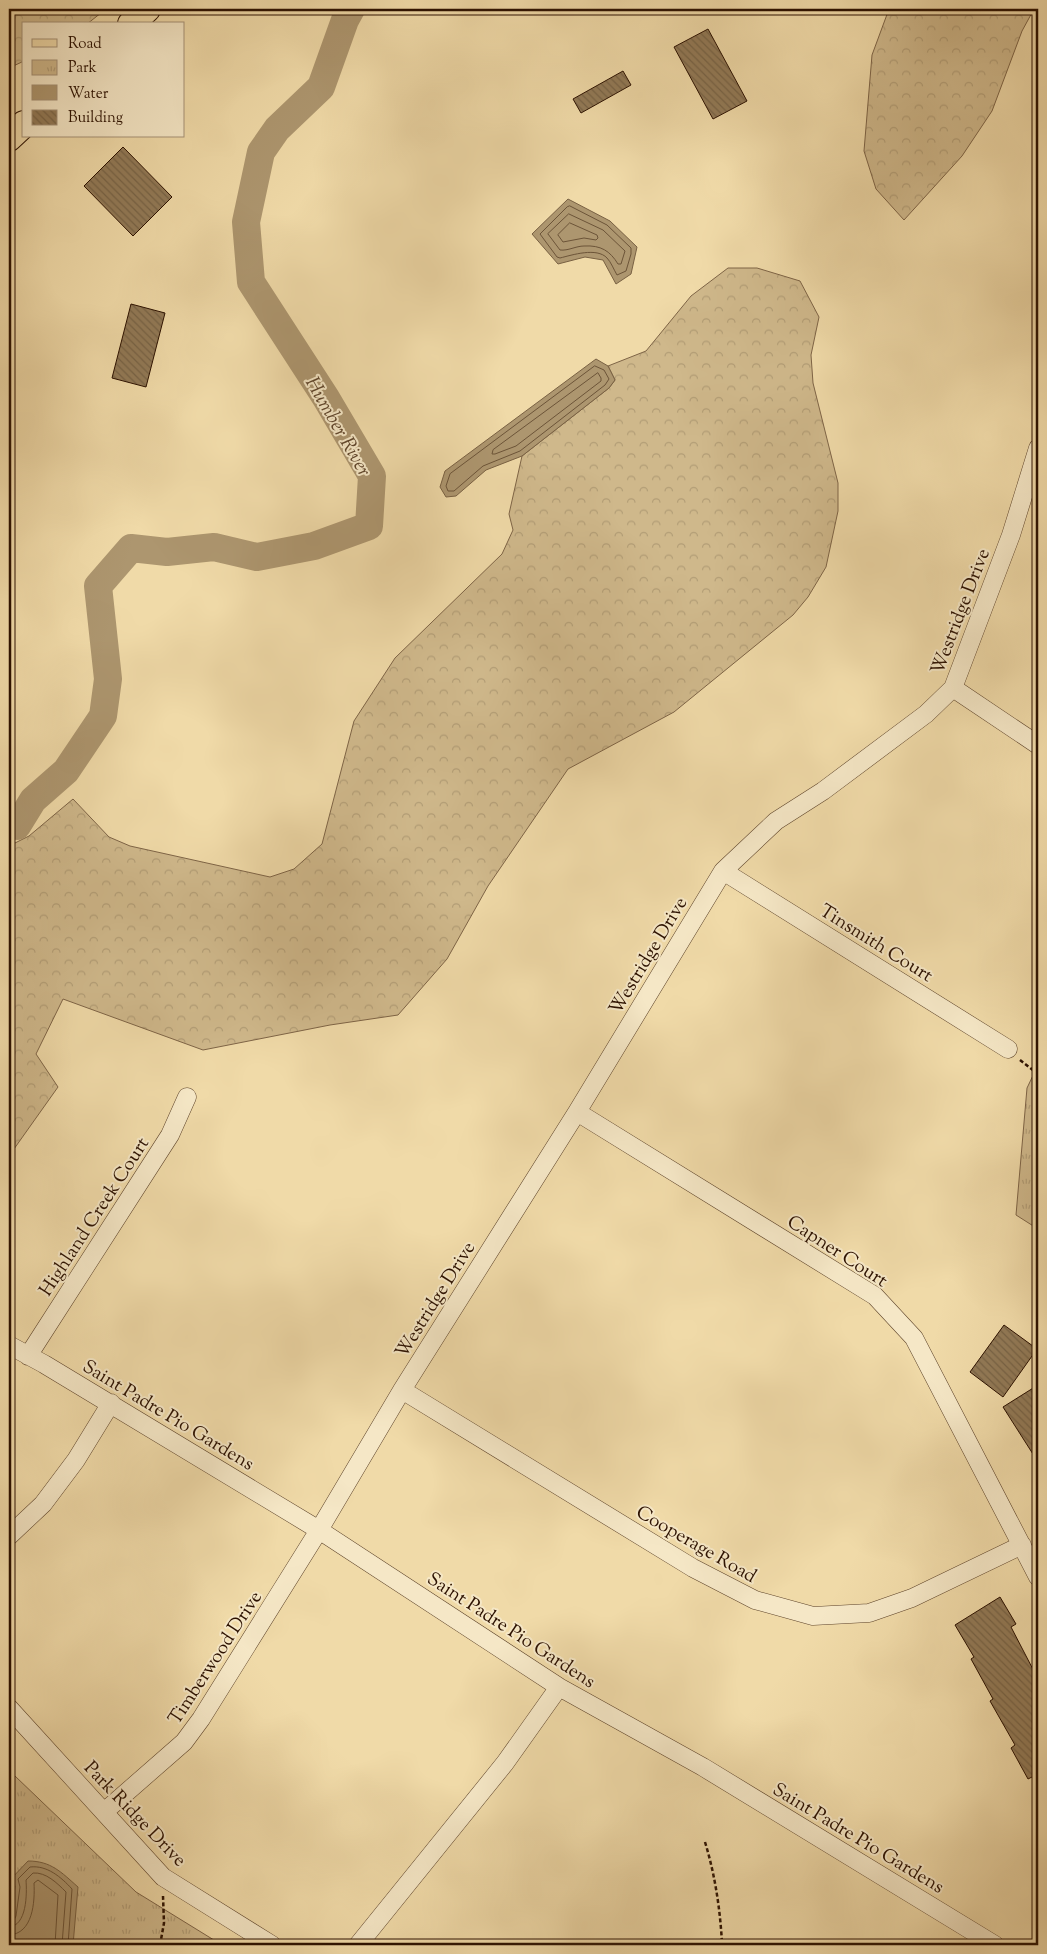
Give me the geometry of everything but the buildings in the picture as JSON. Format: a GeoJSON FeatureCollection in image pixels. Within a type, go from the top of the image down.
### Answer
{"type":"FeatureCollection","features":[{"type":"Feature","properties":{"kind":"main road"},"geometry":{"type":"LineString","coordinates":[[133,22],[147,9]]}},
{"type":"Feature","properties":{"kind":"main road"},"geometry":{"type":"LineString","coordinates":[[9,138],[22,126]]}},
{"type":"Feature","properties":{"kind":"street","name":"Westridge Drive"},"geometry":{"type":"LineString","coordinates":[[319,1530],[402,1390],[577,1112],[723,870],[776,821],[823,791],[926,714],[953,688],[1011,535],[1038,448]]}},
{"type":"Feature","properties":{"kind":"street"},"geometry":{"type":"LineString","coordinates":[[953,688],[1038,746]]}},
{"type":"Feature","properties":{"kind":"street","name":"Tinsmith Court"},"geometry":{"type":"LineString","coordinates":[[723,870],[1008,1049]]}},
{"type":"Feature","properties":{"kind":"street","name":"Highland Creek Court"},"geometry":{"type":"LineString","coordinates":[[28,1356],[170,1136],[187,1097]]}},
{"type":"Feature","properties":{"kind":"street","name":"Capner Court"},"geometry":{"type":"LineString","coordinates":[[577,1112],[875,1296],[914,1338],[1038,1577]]}},
{"type":"Feature","properties":{"kind":"street","name":"Saint Padre Pio Gardens"},"geometry":{"type":"LineString","coordinates":[[9,1345],[319,1530],[559,1687],[703,1767],[995,1945]]}},
{"type":"Feature","properties":{"kind":"street","name":"Cooperage Road"},"geometry":{"type":"LineString","coordinates":[[402,1390],[693,1568],[755,1600],[813,1616],[869,1613],[912,1598],[1022,1545]]}},
{"type":"Feature","properties":{"kind":"street"},"geometry":{"type":"LineString","coordinates":[[9,1536],[43,1504],[76,1460],[110,1404]]}},
{"type":"Feature","properties":{"kind":"street","name":"Timberwood Drive"},"geometry":{"type":"LineString","coordinates":[[104,1812],[184,1742],[201,1719],[319,1530]]}},
{"type":"Feature","properties":{"kind":"street"},"geometry":{"type":"LineString","coordinates":[[358,1945],[505,1763],[559,1687]]}},
{"type":"Feature","properties":{"kind":"street","name":"Park Ridge Drive"},"geometry":{"type":"LineString","coordinates":[[9,1708],[163,1877],[272,1945]]}},
{"type":"Feature","properties":{"kind":"path"},"geometry":{"type":"LineString","coordinates":[[1008,1049],[1038,1074]]}},
{"type":"Feature","properties":{"kind":"path"},"geometry":{"type":"LineString","coordinates":[[705,1842],[718,1895],[722,1943]]}},
{"type":"Feature","properties":{"kind":"path"},"geometry":{"type":"LineString","coordinates":[[160,1945],[164,1923],[163,1877]]}},
{"type":"Feature","properties":{"kind":"path"},"geometry":{"type":"LineString","coordinates":[[719,1945],[722,1943],[758,1943],[762,1945]]}},
{"type":"Feature","properties":{"kind":"green space"},"geometry":{"type":"Polygon","coordinates":[[[9,9],[106,9],[90,22],[22,22],[22,62],[9,68],[9,9]]]}},
{"type":"Feature","properties":{"kind":"green space"},"geometry":{"type":"Polygon","coordinates":[[[889,9],[1034,9],[1022,31],[992,111],[962,156],[904,220],[876,189],[864,151],[872,55],[889,9]]]}},
{"type":"Feature","properties":{"kind":"green space"},"geometry":{"type":"Polygon","coordinates":[[[728,268],[757,268],[800,281],[819,317],[811,355],[813,383],[838,483],[838,511],[826,567],[808,597],[793,615],[674,712],[568,769],[488,886],[447,959],[398,1015],[330,1025],[203,1050],[63,999],[36,1054],[58,1087],[9,1156],[9,846],[29,836],[73,799],[109,837],[130,846],[270,877],[294,869],[322,844],[354,721],[395,658],[502,554],[513,530],[509,514],[522,456],[609,388],[615,380],[608,366],[646,351],[691,296],[728,268]]]}},
{"type":"Feature","properties":{"kind":"green space"},"geometry":{"type":"Polygon","coordinates":[[[1038,1065],[1038,1229],[1016,1215],[1027,1088],[1038,1065]]]}},
{"type":"Feature","properties":{"kind":"green space"},"geometry":{"type":"Polygon","coordinates":[[[15,1776],[136,1892],[222,1945],[9,1945],[9,1789],[15,1776]]]}},
{"type":"Feature","properties":{"kind":"water"},"geometry":{"type":"Polygon","coordinates":[[[568,199],[610,221],[637,247],[631,274],[616,284],[603,260],[585,257],[558,264],[532,234],[568,199]]]}},
{"type":"Feature","properties":{"kind":"water"},"geometry":{"type":"Polygon","coordinates":[[[596,359],[608,366],[615,380],[609,388],[522,456],[486,470],[456,496],[446,497],[440,487],[445,471],[596,359]]]}},
{"type":"Feature","properties":{"kind":"water"},"geometry":{"type":"Polygon","coordinates":[[[28,1861],[49,1865],[61,1872],[78,1887],[73,1945],[9,1945],[15,1886],[10,1880],[28,1861]]]}},
{"type":"Feature","properties":{"kind":"waterway","name":"Humber River"},"geometry":{"type":"LineString","coordinates":[[9,824],[17,826],[33,800],[66,771],[103,716],[108,679],[98,586],[131,548],[167,552],[214,547],[257,557],[314,546],[369,526],[372,476],[326,398],[251,282],[246,222],[261,152],[277,129],[321,87],[345,20],[351,9]]}}]}
